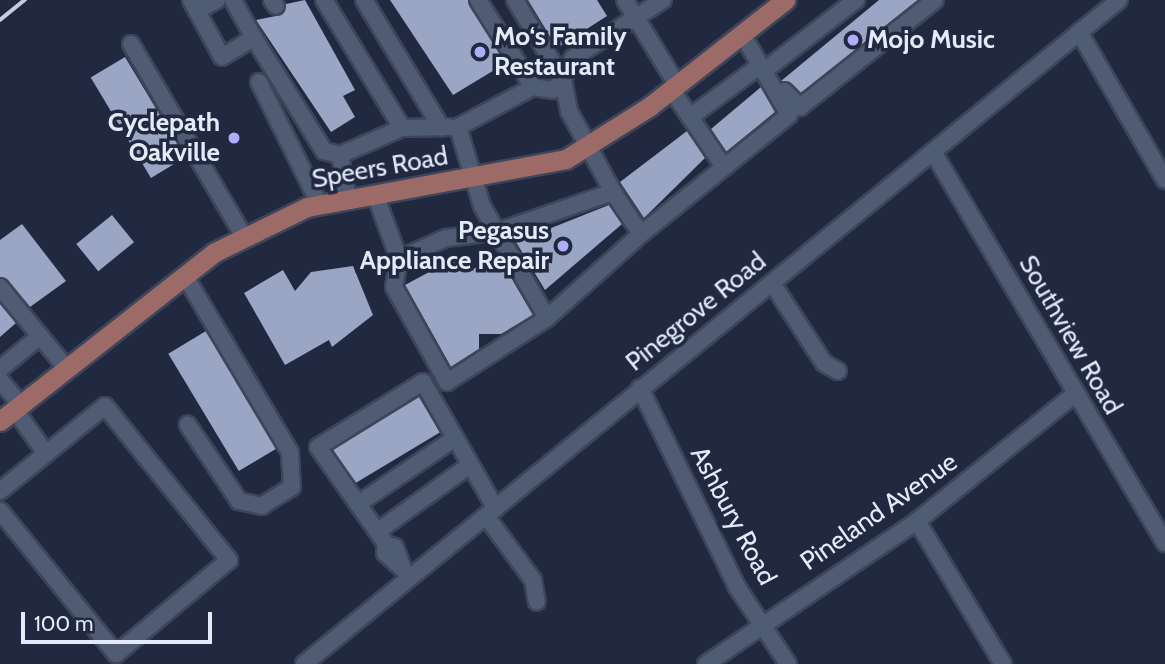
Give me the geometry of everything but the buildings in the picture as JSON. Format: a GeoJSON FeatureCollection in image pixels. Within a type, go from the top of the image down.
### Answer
{"type":"FeatureCollection","features":[{"type":"Feature","properties":{"kind":"main road","name":"Speers Road"},"geometry":{"type":"LineString","coordinates":[[8,414],[186,276],[245,238],[320,205],[566,159],[746,39],[773,3]]}},
{"type":"Feature","properties":{"kind":"street"},"geometry":{"type":"LineString","coordinates":[[217,0],[194,5],[222,57],[254,38]]}},
{"type":"Feature","properties":{"kind":"street"},"geometry":{"type":"LineString","coordinates":[[233,0],[324,151],[340,155],[402,128],[458,127],[533,87],[554,90],[563,80],[573,58],[663,0]]}},
{"type":"Feature","properties":{"kind":"street"},"geometry":{"type":"LineString","coordinates":[[324,0],[402,128]]}},
{"type":"Feature","properties":{"kind":"street"},"geometry":{"type":"LineString","coordinates":[[364,0],[441,127]]}},
{"type":"Feature","properties":{"kind":"street"},"geometry":{"type":"LineString","coordinates":[[478,0],[533,87]]}},
{"type":"Feature","properties":{"kind":"street"},"geometry":{"type":"LineString","coordinates":[[515,0],[563,80],[585,148],[642,234]]}},
{"type":"Feature","properties":{"kind":"street"},"geometry":{"type":"LineString","coordinates":[[625,0],[690,117],[724,167]]}},
{"type":"Feature","properties":{"kind":"street"},"geometry":{"type":"LineString","coordinates":[[690,117],[856,0]]}},
{"type":"Feature","properties":{"kind":"street"},"geometry":{"type":"LineString","coordinates":[[764,67],[800,107],[935,0]]}},
{"type":"Feature","properties":{"kind":"street","name":"Pinegrove Road"},"geometry":{"type":"LineString","coordinates":[[304,664],[406,573],[491,512],[1119,0]]}},
{"type":"Feature","properties":{"kind":"street"},"geometry":{"type":"LineString","coordinates":[[1079,32],[1165,179]]}},
{"type":"Feature","properties":{"kind":"street"},"geometry":{"type":"LineString","coordinates":[[376,194],[399,259],[394,287],[447,382],[547,318],[642,234],[789,115],[746,39]]}},
{"type":"Feature","properties":{"kind":"street"},"geometry":{"type":"LineString","coordinates":[[131,44],[245,238]]}},
{"type":"Feature","properties":{"kind":"street"},"geometry":{"type":"LineString","coordinates":[[259,82],[320,205]]}},
{"type":"Feature","properties":{"kind":"street"},"geometry":{"type":"LineString","coordinates":[[458,127],[496,232],[547,318]]}},
{"type":"Feature","properties":{"kind":"street","name":"Southview Road"},"geometry":{"type":"LineString","coordinates":[[933,152],[1165,543]]}},
{"type":"Feature","properties":{"kind":"street"},"geometry":{"type":"LineString","coordinates":[[340,155],[348,200]]}},
{"type":"Feature","properties":{"kind":"street"},"geometry":{"type":"LineString","coordinates":[[399,259],[446,238],[496,232],[613,192]]}},
{"type":"Feature","properties":{"kind":"street"},"geometry":{"type":"LineString","coordinates":[[186,276],[290,452],[292,487],[262,506],[239,501],[188,425]]}},
{"type":"Feature","properties":{"kind":"street"},"geometry":{"type":"LineString","coordinates":[[772,283],[824,363],[838,371]]}},
{"type":"Feature","properties":{"kind":"street"},"geometry":{"type":"LineString","coordinates":[[0,287],[67,369]]}},
{"type":"Feature","properties":{"kind":"street"},"geometry":{"type":"LineString","coordinates":[[0,369],[40,336]]}},
{"type":"Feature","properties":{"kind":"street"},"geometry":{"type":"LineString","coordinates":[[0,380],[8,414],[46,452]]}},
{"type":"Feature","properties":{"kind":"street"},"geometry":{"type":"LineString","coordinates":[[406,573],[385,553],[382,538],[318,447],[424,382],[470,465],[491,512],[533,580],[537,602]]}},
{"type":"Feature","properties":{"kind":"street","name":"Ashbury Road"},"geometry":{"type":"LineString","coordinates":[[640,388],[737,587],[764,621],[788,664]]}},
{"type":"Feature","properties":{"kind":"street","name":"Pineland Avenue"},"geometry":{"type":"LineString","coordinates":[[706,664],[764,621],[917,521],[1076,393]]}},
{"type":"Feature","properties":{"kind":"street"},"geometry":{"type":"LineString","coordinates":[[0,491],[105,405],[229,560],[117,654],[0,511]]}},
{"type":"Feature","properties":{"kind":"street"},"geometry":{"type":"LineString","coordinates":[[358,504],[455,438]]}},
{"type":"Feature","properties":{"kind":"street"},"geometry":{"type":"LineString","coordinates":[[382,538],[470,465]]}},
{"type":"Feature","properties":{"kind":"street"},"geometry":{"type":"LineString","coordinates":[[917,521],[1003,664]]}},
{"type":"Feature","properties":{"kind":"railway"},"geometry":{"type":"LineString","coordinates":[[0,20],[25,0]]}},
{"type":"Feature","properties":{"kind":"place","name":"Mojo Music"},"geometry":{"type":"Point","coordinates":[853,40]}},
{"type":"Feature","properties":{"kind":"place","name":"Mo‘s Family Restaurant"},"geometry":{"type":"Point","coordinates":[480,52]}},
{"type":"Feature","properties":{"kind":"place","name":"Cyclepath Oakville"},"geometry":{"type":"Point","coordinates":[234,138]}},
{"type":"Feature","properties":{"kind":"place","name":"Pegasus Appliance Repair"},"geometry":{"type":"Point","coordinates":[563,246]}}]}
